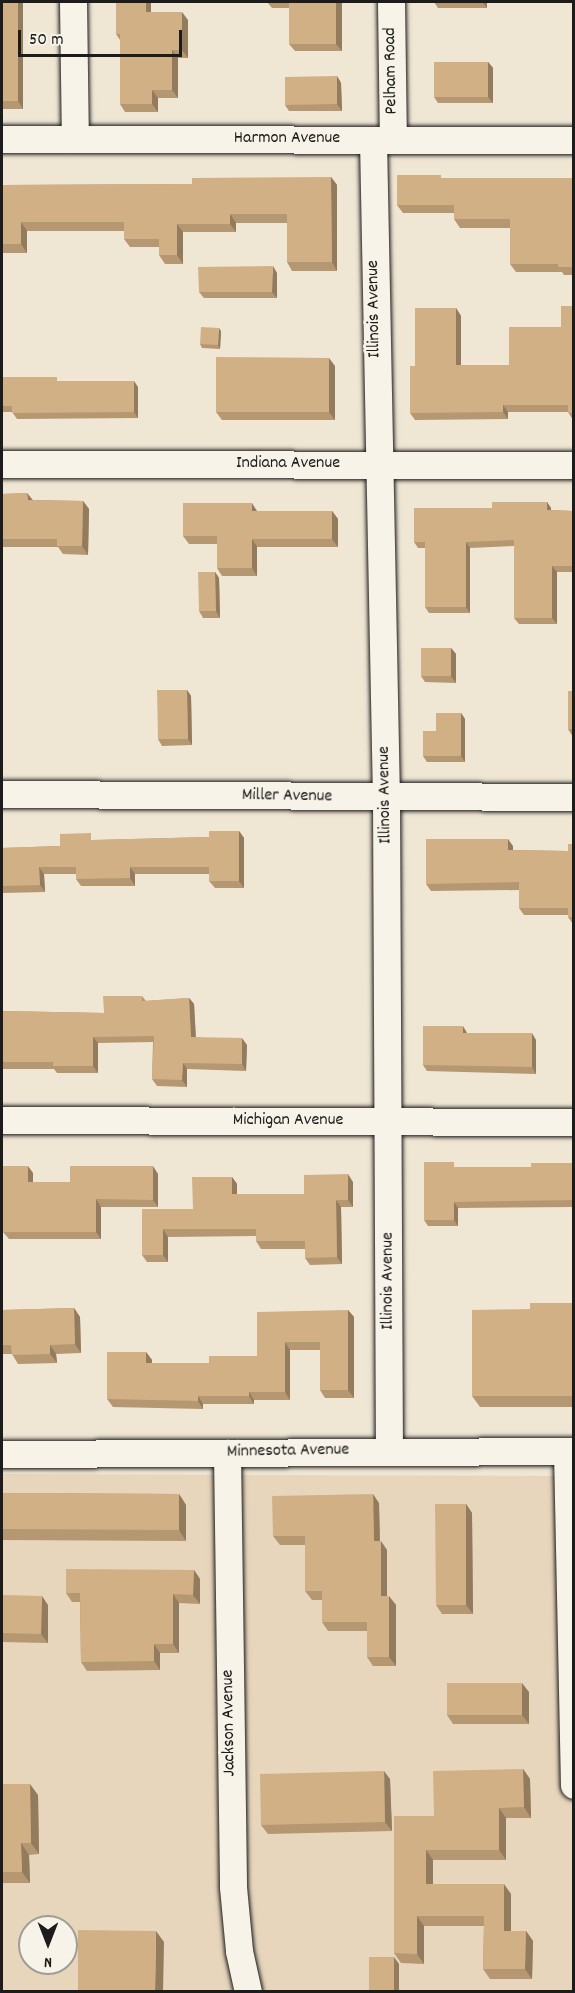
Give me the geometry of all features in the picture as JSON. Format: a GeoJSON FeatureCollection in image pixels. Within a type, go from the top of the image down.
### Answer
{"type":"FeatureCollection","features":[{"type":"Feature","properties":{"kind":"street"},"geometry":{"type":"LineString","coordinates":[[73,2],[75,139]]}},
{"type":"Feature","properties":{"kind":"street","name":"Pelham Road"},"geometry":{"type":"LineString","coordinates":[[383,140],[391,2]]}},
{"type":"Feature","properties":{"kind":"street","name":"Harmon Avenue"},"geometry":{"type":"LineString","coordinates":[[2,139],[573,140]]}},
{"type":"Feature","properties":{"kind":"street","name":"Illinois Avenue"},"geometry":{"type":"LineString","coordinates":[[383,140],[378,464],[386,797],[389,1451]]}},
{"type":"Feature","properties":{"kind":"street","name":"Indiana Avenue"},"geometry":{"type":"LineString","coordinates":[[2,464],[573,465]]}},
{"type":"Feature","properties":{"kind":"street","name":"Miller Avenue"},"geometry":{"type":"LineString","coordinates":[[2,794],[573,797]]}},
{"type":"Feature","properties":{"kind":"street","name":"Michigan Avenue"},"geometry":{"type":"LineString","coordinates":[[2,1120],[573,1122]]}},
{"type":"Feature","properties":{"kind":"street"},"geometry":{"type":"LineString","coordinates":[[570,1451],[573,1785]]}},
{"type":"Feature","properties":{"kind":"street","name":"Minnesota Avenue"},"geometry":{"type":"LineString","coordinates":[[2,1454],[570,1451]]}},
{"type":"Feature","properties":{"kind":"street","name":"Jackson Avenue"},"geometry":{"type":"LineString","coordinates":[[227,1453],[233,1887],[239,1951],[248,1992]]}},
{"type":"Feature","properties":{"kind":"shaded area"},"geometry":{"type":"Polygon","coordinates":[[[2,1474],[573,1476],[573,1991],[2,1992],[2,1474]]]}},
{"type":"Feature","properties":{"kind":"building"},"geometry":{"type":"Polygon","coordinates":[[[2,2],[18,2],[18,101],[2,101],[2,2]]]}},
{"type":"Feature","properties":{"kind":"building"},"geometry":{"type":"Polygon","coordinates":[[[116,2],[146,2],[146,12],[182,12],[182,50],[172,50],[172,90],[152,90],[152,104],[120,104],[120,34],[116,34],[116,2]]]}},
{"type":"Feature","properties":{"kind":"building"},"geometry":{"type":"Polygon","coordinates":[[[289,2],[336,2],[336,44],[289,44],[289,2]]]}},
{"type":"Feature","properties":{"kind":"building"},"geometry":{"type":"Polygon","coordinates":[[[434,62],[488,62],[488,97],[434,97],[434,62]]]}},
{"type":"Feature","properties":{"kind":"building"},"geometry":{"type":"Polygon","coordinates":[[[337,76],[337,104],[285,105],[285,77],[337,76]]]}},
{"type":"Feature","properties":{"kind":"building"},"geometry":{"type":"Polygon","coordinates":[[[397,175],[441,175],[441,178],[573,178],[573,267],[558,267],[558,264],[510,264],[510,219],[454,219],[454,205],[397,205],[397,175]]]}},
{"type":"Feature","properties":{"kind":"building"},"geometry":{"type":"Polygon","coordinates":[[[331,177],[332,262],[287,262],[287,214],[230,214],[230,224],[177,224],[177,255],[159,255],[159,239],[124,239],[124,222],[21,222],[21,244],[2,244],[2,185],[192,184],[192,178],[331,177]]]}},
{"type":"Feature","properties":{"kind":"building"},"geometry":{"type":"Polygon","coordinates":[[[273,266],[272,292],[199,292],[198,267],[273,266]]]}},
{"type":"Feature","properties":{"kind":"building"},"geometry":{"type":"Polygon","coordinates":[[[561,306],[573,306],[573,413],[568,413],[568,405],[503,405],[503,412],[410,413],[410,366],[415,366],[415,308],[456,308],[456,365],[509,365],[509,327],[561,327],[561,306]]]}},
{"type":"Feature","properties":{"kind":"building"},"geometry":{"type":"Polygon","coordinates":[[[201,327],[219,328],[218,345],[200,344],[201,327]]]}},
{"type":"Feature","properties":{"kind":"building"},"geometry":{"type":"Polygon","coordinates":[[[216,357],[329,358],[329,412],[216,412],[216,357]]]}},
{"type":"Feature","properties":{"kind":"building"},"geometry":{"type":"Polygon","coordinates":[[[2,377],[57,377],[57,381],[134,381],[134,412],[12,413],[12,406],[2,406],[2,377]]]}},
{"type":"Feature","properties":{"kind":"building"},"geometry":{"type":"Polygon","coordinates":[[[27,493],[28,500],[83,501],[82,546],[57,546],[57,539],[2,539],[2,494],[27,493]]]}},
{"type":"Feature","properties":{"kind":"building"},"geometry":{"type":"Polygon","coordinates":[[[492,502],[547,502],[547,510],[573,511],[573,566],[552,566],[552,618],[514,618],[514,540],[466,542],[466,607],[425,607],[425,542],[414,542],[414,508],[492,508],[492,502]]]}},
{"type":"Feature","properties":{"kind":"building"},"geometry":{"type":"Polygon","coordinates":[[[183,503],[252,503],[252,511],[332,511],[332,539],[252,539],[252,568],[217,568],[217,536],[183,536],[183,503]]]}},
{"type":"Feature","properties":{"kind":"building"},"geometry":{"type":"Polygon","coordinates":[[[198,572],[215,572],[216,611],[199,611],[198,572]]]}},
{"type":"Feature","properties":{"kind":"building"},"geometry":{"type":"Polygon","coordinates":[[[421,648],[451,648],[451,676],[421,676],[421,648]]]}},
{"type":"Feature","properties":{"kind":"building"},"geometry":{"type":"Polygon","coordinates":[[[157,690],[187,690],[188,739],[158,739],[157,690]]]}},
{"type":"Feature","properties":{"kind":"building"},"geometry":{"type":"Polygon","coordinates":[[[568,691],[573,691],[573,729],[568,729],[568,691]]]}},
{"type":"Feature","properties":{"kind":"building"},"geometry":{"type":"Polygon","coordinates":[[[436,713],[461,713],[461,756],[423,756],[423,731],[436,731],[436,713]]]}},
{"type":"Feature","properties":{"kind":"building"},"geometry":{"type":"Polygon","coordinates":[[[209,831],[239,831],[239,881],[209,881],[209,867],[130,867],[130,878],[76,879],[76,867],[39,867],[40,885],[2,886],[2,848],[60,846],[60,834],[91,833],[91,840],[209,837],[209,831]]]}},
{"type":"Feature","properties":{"kind":"building"},"geometry":{"type":"Polygon","coordinates":[[[426,839],[508,839],[508,850],[568,851],[568,844],[573,844],[573,917],[568,917],[568,908],[519,908],[519,882],[426,884],[426,839]]]}},
{"type":"Feature","properties":{"kind":"building"},"geometry":{"type":"Polygon","coordinates":[[[103,996],[142,996],[142,1001],[189,998],[191,1037],[242,1038],[242,1064],[183,1063],[182,1080],[152,1079],[154,1036],[93,1037],[93,1066],[53,1066],[53,1062],[2,1062],[2,1011],[104,1013],[103,996]]]}},
{"type":"Feature","properties":{"kind":"building"},"geometry":{"type":"Polygon","coordinates":[[[423,1026],[463,1026],[463,1033],[532,1033],[532,1067],[423,1065],[423,1026]]]}},
{"type":"Feature","properties":{"kind":"building"},"geometry":{"type":"Polygon","coordinates":[[[573,1042],[573,1078],[572,1078],[573,1042]]]}},
{"type":"Feature","properties":{"kind":"building"},"geometry":{"type":"Polygon","coordinates":[[[424,1162],[454,1162],[454,1167],[531,1167],[531,1163],[573,1163],[573,1200],[454,1202],[454,1220],[424,1220],[424,1162]]]}},
{"type":"Feature","properties":{"kind":"building"},"geometry":{"type":"Polygon","coordinates":[[[3,1166],[28,1166],[28,1182],[70,1182],[70,1166],[153,1166],[153,1200],[96,1199],[96,1232],[3,1232],[3,1166]]]}},
{"type":"Feature","properties":{"kind":"building"},"geometry":{"type":"Polygon","coordinates":[[[348,1174],[348,1200],[336,1200],[337,1257],[305,1258],[305,1241],[256,1241],[256,1229],[163,1229],[163,1255],[142,1255],[142,1209],[193,1209],[192,1177],[232,1177],[232,1194],[304,1194],[304,1175],[348,1174]]]}},
{"type":"Feature","properties":{"kind":"building"},"geometry":{"type":"Polygon","coordinates":[[[530,1303],[573,1303],[573,1396],[472,1396],[472,1310],[530,1309],[530,1303]]]}},
{"type":"Feature","properties":{"kind":"building"},"geometry":{"type":"Polygon","coordinates":[[[74,1308],[75,1344],[50,1345],[50,1354],[12,1355],[11,1345],[2,1345],[2,1310],[74,1308]]]}},
{"type":"Feature","properties":{"kind":"building"},"geometry":{"type":"Polygon","coordinates":[[[348,1310],[348,1390],[320,1390],[320,1342],[285,1342],[285,1392],[249,1392],[249,1396],[198,1396],[198,1401],[107,1399],[107,1352],[146,1352],[146,1363],[209,1363],[209,1356],[257,1356],[257,1312],[348,1310]]]}},
{"type":"Feature","properties":{"kind":"building"},"geometry":{"type":"Polygon","coordinates":[[[2,1493],[179,1494],[179,1530],[2,1529],[2,1493]]]}},
{"type":"Feature","properties":{"kind":"building"},"geometry":{"type":"Polygon","coordinates":[[[373,1494],[374,1541],[381,1541],[381,1596],[389,1596],[389,1657],[367,1657],[367,1622],[322,1622],[322,1591],[305,1591],[305,1536],[273,1536],[272,1496],[373,1494]]]}},
{"type":"Feature","properties":{"kind":"building"},"geometry":{"type":"Polygon","coordinates":[[[435,1504],[466,1504],[466,1605],[436,1605],[435,1504]]]}},
{"type":"Feature","properties":{"kind":"building"},"geometry":{"type":"Polygon","coordinates":[[[66,1569],[194,1570],[193,1595],[173,1594],[173,1644],[154,1644],[154,1661],[81,1662],[80,1593],[66,1593],[66,1569]]]}},
{"type":"Feature","properties":{"kind":"building"},"geometry":{"type":"Polygon","coordinates":[[[2,1595],[42,1596],[41,1634],[2,1633],[2,1595]]]}},
{"type":"Feature","properties":{"kind":"building"},"geometry":{"type":"Polygon","coordinates":[[[447,1683],[522,1683],[522,1715],[447,1715],[447,1683]]]}},
{"type":"Feature","properties":{"kind":"building"},"geometry":{"type":"Polygon","coordinates":[[[523,1769],[524,1807],[499,1808],[499,1850],[426,1850],[426,1884],[504,1884],[504,1931],[526,1931],[525,1969],[483,1969],[484,1916],[417,1916],[417,1954],[394,1953],[394,1816],[434,1816],[433,1771],[523,1769]]]}},
{"type":"Feature","properties":{"kind":"building"},"geometry":{"type":"Polygon","coordinates":[[[384,1771],[385,1822],[261,1825],[260,1774],[384,1771]]]}},
{"type":"Feature","properties":{"kind":"building"},"geometry":{"type":"Polygon","coordinates":[[[2,1784],[30,1784],[31,1843],[21,1843],[22,1872],[2,1872],[2,1784]]]}},
{"type":"Feature","properties":{"kind":"building"},"geometry":{"type":"Polygon","coordinates":[[[78,1930],[156,1931],[155,1992],[78,1992],[78,1930]]]}},
{"type":"Feature","properties":{"kind":"building"},"geometry":{"type":"Polygon","coordinates":[[[369,1957],[394,1957],[394,1992],[369,1992],[369,1957]]]}}]}
